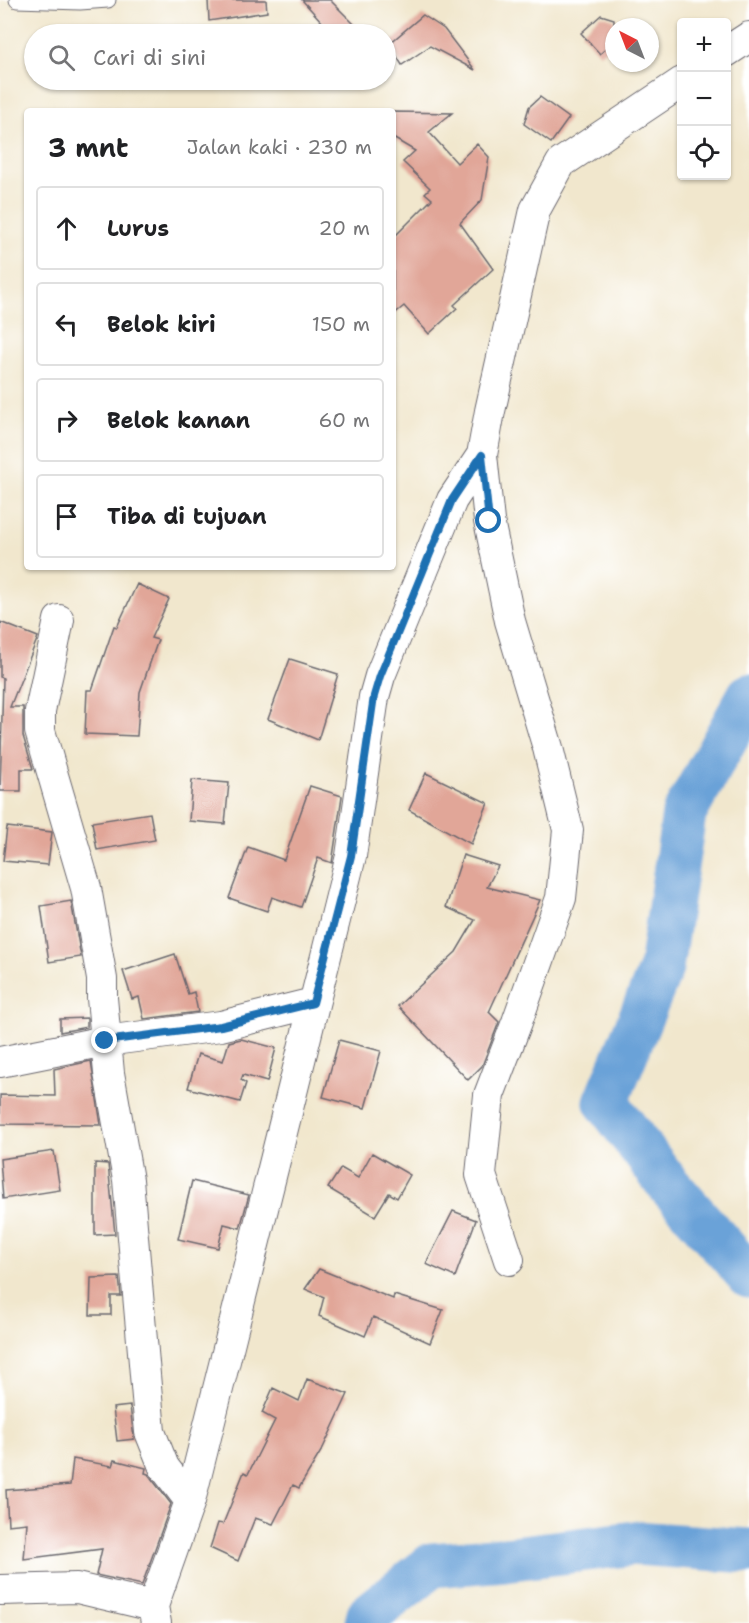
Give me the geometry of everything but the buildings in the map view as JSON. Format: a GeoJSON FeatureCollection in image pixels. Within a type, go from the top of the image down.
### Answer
{"type":"FeatureCollection","features":[{"type":"Feature","properties":{"kind":"street"},"geometry":{"type":"LineString","coordinates":[[731,49],[749,37]]}},
{"type":"Feature","properties":{"kind":"street"},"geometry":{"type":"LineString","coordinates":[[509,1260],[481,1175],[489,1095],[561,898],[567,830],[548,748],[510,621],[489,521],[482,455],[535,210],[561,163],[677,85]]}},
{"type":"Feature","properties":{"kind":"street"},"geometry":{"type":"LineString","coordinates":[[0,1590],[77,1588],[155,1615],[190,1501],[351,856],[374,696],[380,676],[452,500],[482,455]]}},
{"type":"Feature","properties":{"kind":"street"},"geometry":{"type":"LineString","coordinates":[[59,620],[40,711],[40,731],[88,898],[102,979],[105,1041],[128,1180],[150,1432],[164,1467],[190,1501]]}},
{"type":"Feature","properties":{"kind":"street"},"geometry":{"type":"LineString","coordinates":[[0,1062],[105,1041],[221,1026],[313,1003]]}},
{"type":"Feature","properties":{"kind":"lane"},"geometry":{"type":"LineString","coordinates":[[17,0],[108,0]]}},
{"type":"Feature","properties":{"kind":"waterway"},"geometry":{"type":"LineString","coordinates":[[749,696],[684,814],[661,968],[606,1102],[668,1184],[749,1276]]}},
{"type":"Feature","properties":{"kind":"waterway"},"geometry":{"type":"LineString","coordinates":[[367,1623],[369,1615],[432,1565],[505,1559],[635,1543],[749,1551]]}},
{"type":"Feature","properties":{"kind":"route"},"geometry":{"type":"LineString","coordinates":[[105,1041],[221,1026],[313,1003],[351,856],[374,696],[380,676],[452,500],[482,455],[489,521]]}}]}
